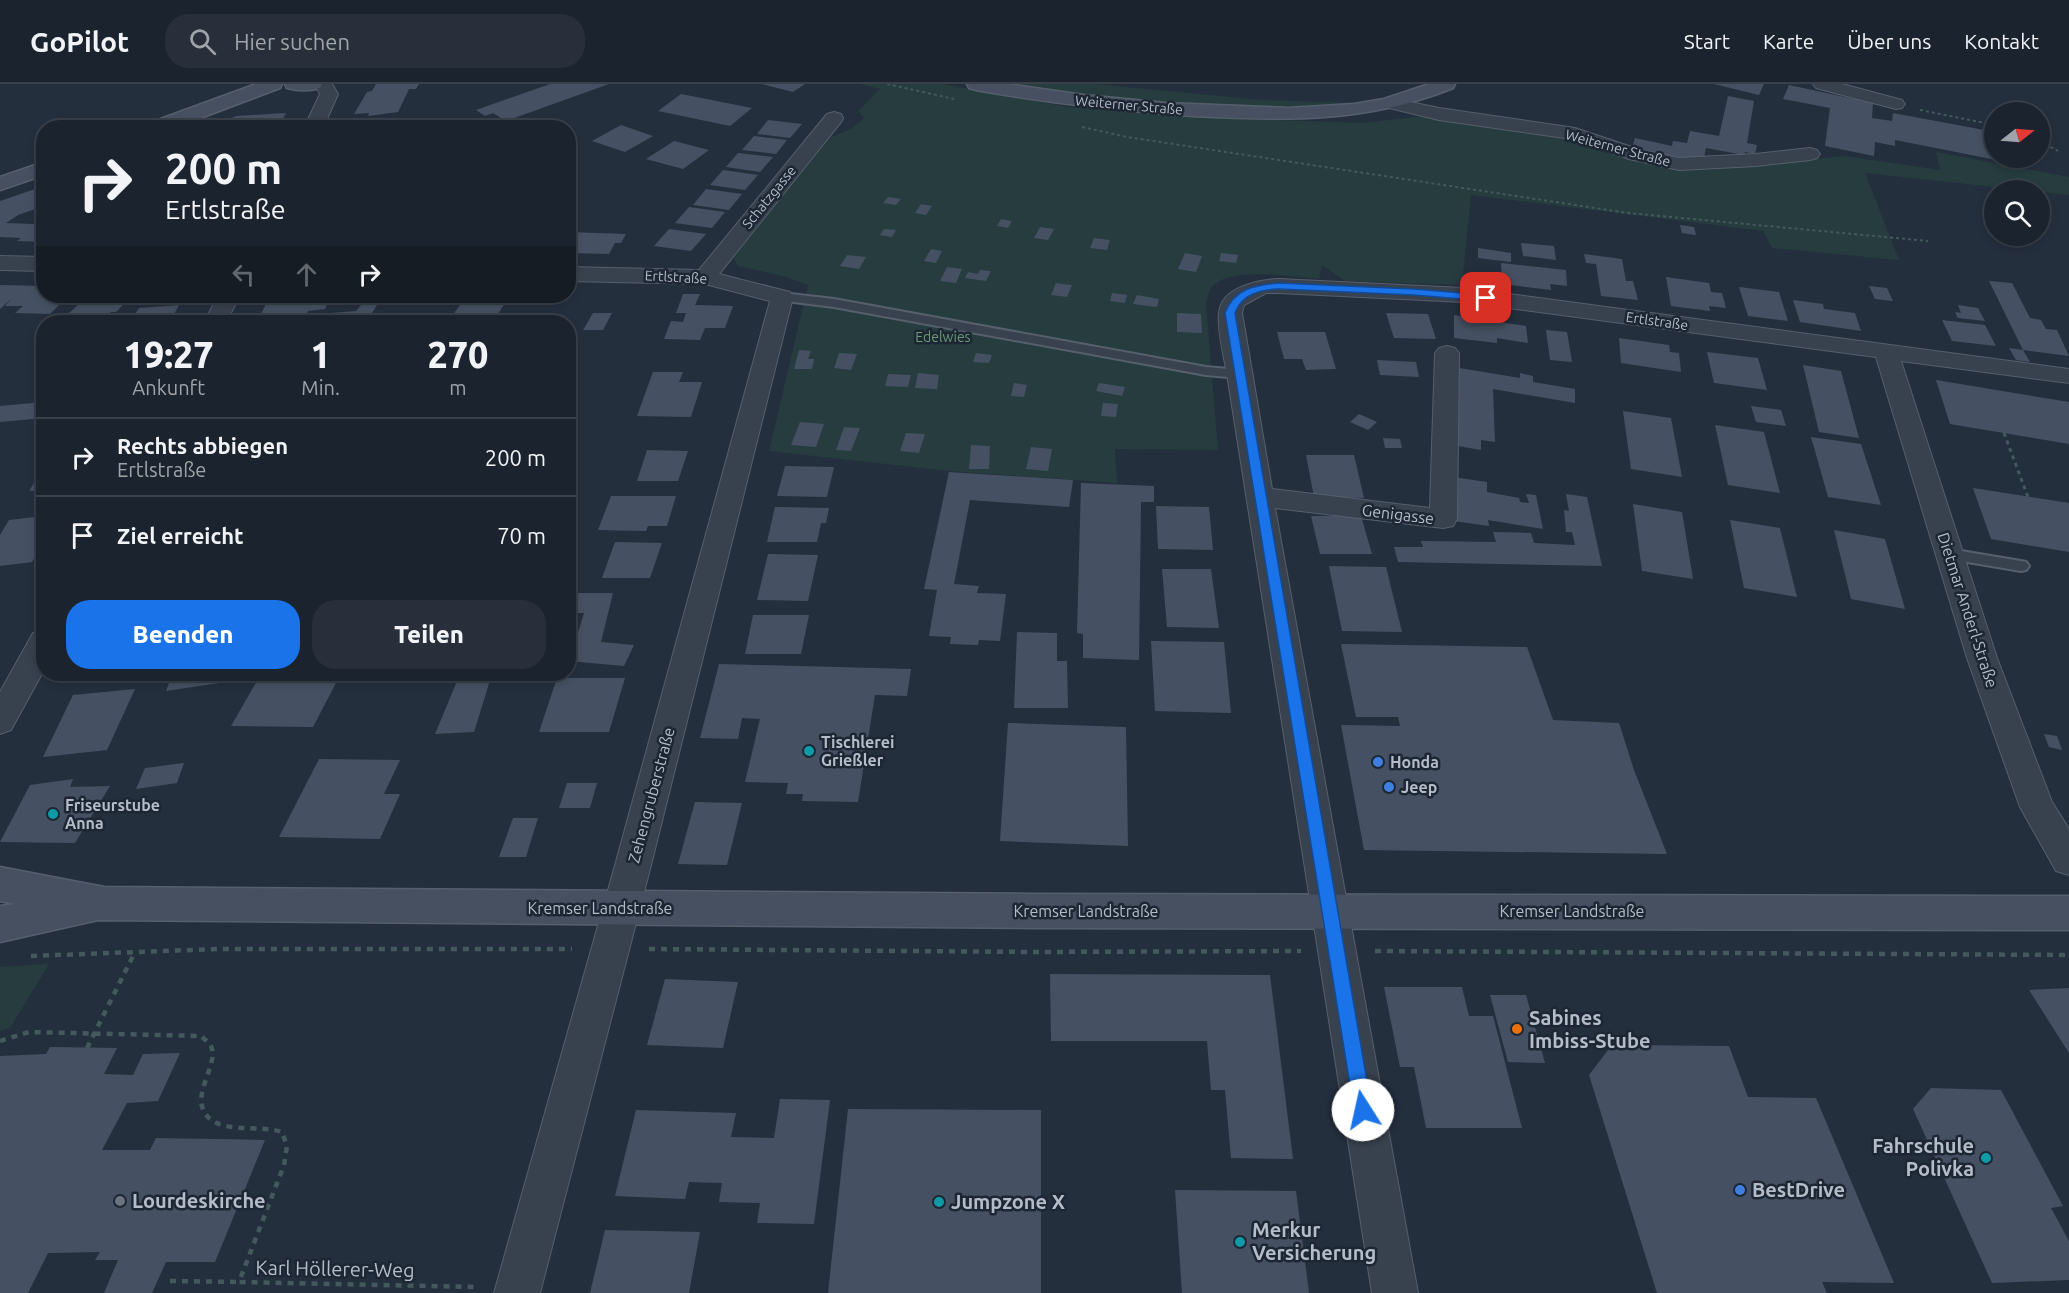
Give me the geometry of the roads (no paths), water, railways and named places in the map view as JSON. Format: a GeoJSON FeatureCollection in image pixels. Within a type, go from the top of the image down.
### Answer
{"type":"FeatureCollection","features":[{"type":"Feature","properties":{"kind":"main road"},"geometry":{"type":"LineString","coordinates":[[176,120],[273,84]]}},
{"type":"Feature","properties":{"kind":"main road"},"geometry":{"type":"LineString","coordinates":[[294,84],[313,84]]}},
{"type":"Feature","properties":{"kind":"main road","name":"Weiterner Straße"},"geometry":{"type":"LineString","coordinates":[[976,84],[1034,96],[1102,105],[1223,112],[1301,113],[1391,103],[1446,84]]}},
{"type":"Feature","properties":{"kind":"main road"},"geometry":{"type":"LineString","coordinates":[[0,184],[36,171]]}},
{"type":"Feature","properties":{"kind":"main road","name":"Kremser Landstraße"},"geometry":{"type":"LineString","coordinates":[[0,884],[104,904],[621,909],[2069,913]]}},
{"type":"Feature","properties":{"kind":"main road","name":"Kremser Landstraße"},"geometry":{"type":"LineString","coordinates":[[0,924],[104,904]]}},
{"type":"Feature","properties":{"kind":"street"},"geometry":{"type":"LineString","coordinates":[[317,120],[329,94],[323,84]]}},
{"type":"Feature","properties":{"kind":"street"},"geometry":{"type":"LineString","coordinates":[[1822,84],[1896,104]]}},
{"type":"Feature","properties":{"kind":"street","name":"Weiterner Straße"},"geometry":{"type":"LineString","coordinates":[[1391,103],[1439,114],[1575,134],[1636,155],[1679,164],[1756,160],[1810,154]]}},
{"type":"Feature","properties":{"kind":"street","name":"Schatzgasse"},"geometry":{"type":"LineString","coordinates":[[705,277],[834,118]]}},
{"type":"Feature","properties":{"kind":"street"},"geometry":{"type":"LineString","coordinates":[[0,263],[36,264]]}},
{"type":"Feature","properties":{"kind":"street","name":"Ertlstraße"},"geometry":{"type":"LineString","coordinates":[[576,274],[705,277],[782,297]]}},
{"type":"Feature","properties":{"kind":"street","name":"Ertlstraße"},"geometry":{"type":"LineString","coordinates":[[1239,374],[1230,313],[1234,301],[1261,287],[1279,286],[1464,295],[2069,376]]}},
{"type":"Feature","properties":{"kind":"street","name":"Zehengruberstraße"},"geometry":{"type":"LineString","coordinates":[[517,1291],[621,909],[782,297]]}},
{"type":"Feature","properties":{"kind":"street","name":"Dietmar Anderl-Straße"},"geometry":{"type":"LineString","coordinates":[[1886,352],[1982,658],[2037,807],[2069,860]]}},
{"type":"Feature","properties":{"kind":"street","name":"Genigasse"},"geometry":{"type":"LineString","coordinates":[[1259,497],[1443,519],[1447,353]]}},
{"type":"Feature","properties":{"kind":"street"},"geometry":{"type":"LineString","coordinates":[[1239,374],[1395,1293]]}},
{"type":"Feature","properties":{"kind":"street"},"geometry":{"type":"LineString","coordinates":[[0,722],[36,656]]}},
{"type":"Feature","properties":{"kind":"lane"},"geometry":{"type":"LineString","coordinates":[[782,297],[834,303],[1239,374]]}},
{"type":"Feature","properties":{"kind":"lane"},"geometry":{"type":"LineString","coordinates":[[1949,554],[2021,566]]}},
{"type":"Feature","properties":{"kind":"place","name":"Tischlerei Grießler"},"geometry":{"type":"Point","coordinates":[809,751]}},
{"type":"Feature","properties":{"kind":"place","name":"Honda"},"geometry":{"type":"Point","coordinates":[1378,762]}},
{"type":"Feature","properties":{"kind":"place","name":"Jeep"},"geometry":{"type":"Point","coordinates":[1389,787]}},
{"type":"Feature","properties":{"kind":"place","name":"Friseurstube Anna"},"geometry":{"type":"Point","coordinates":[53,814]}},
{"type":"Feature","properties":{"kind":"place","name":"Sabines Imbiss-Stube"},"geometry":{"type":"Point","coordinates":[1517,1029]}},
{"type":"Feature","properties":{"kind":"place","name":"Fahrschule Polivka"},"geometry":{"type":"Point","coordinates":[1986,1158]}},
{"type":"Feature","properties":{"kind":"place","name":"BestDrive"},"geometry":{"type":"Point","coordinates":[1740,1190]}},
{"type":"Feature","properties":{"kind":"place","name":"Lourdeskirche"},"geometry":{"type":"Point","coordinates":[120,1201]}},
{"type":"Feature","properties":{"kind":"place","name":"Jumpzone X"},"geometry":{"type":"Point","coordinates":[939,1202]}},
{"type":"Feature","properties":{"kind":"place","name":"Merkur Versicherung"},"geometry":{"type":"Point","coordinates":[1240,1242]}},
{"type":"Feature","properties":{"kind":"park label","name":"Edelwies"},"geometry":{"type":"Point","coordinates":[943,337]}}]}
